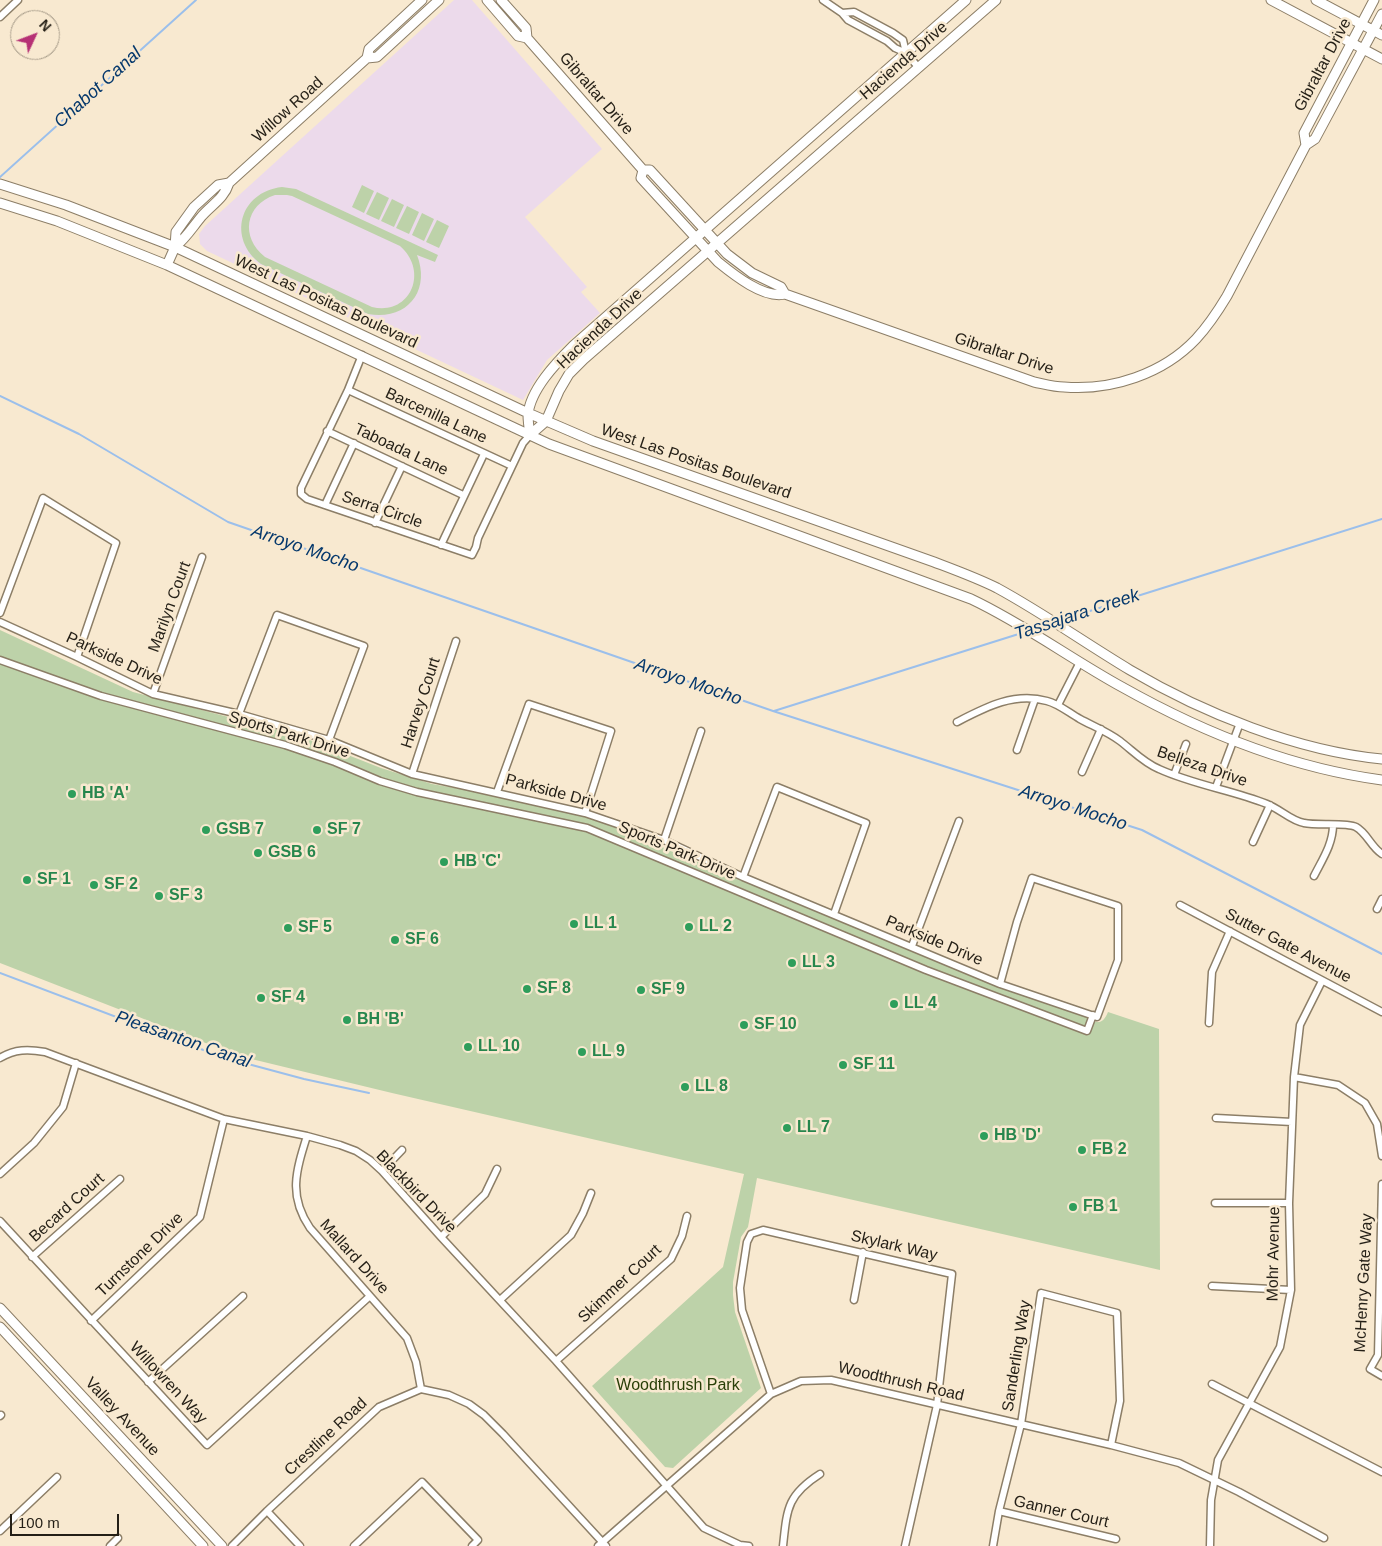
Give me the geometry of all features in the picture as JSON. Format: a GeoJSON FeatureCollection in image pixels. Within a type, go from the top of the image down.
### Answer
{"type":"FeatureCollection","features":[{"type":"Feature","properties":{"kind":"main road","name":"Willow Road"},"geometry":{"type":"LineString","coordinates":[[167,265],[175,247],[176,232],[194,207],[218,185],[229,184],[367,58],[369,49],[422,0]]}},
{"type":"Feature","properties":{"kind":"main road","name":"Willow Road"},"geometry":{"type":"LineString","coordinates":[[367,58],[377,57],[439,0]]}},
{"type":"Feature","properties":{"kind":"main road","name":"Gibraltar Drive"},"geometry":{"type":"LineString","coordinates":[[487,0],[518,36],[527,38]]}},
{"type":"Feature","properties":{"kind":"main road","name":"Gibraltar Drive"},"geometry":{"type":"LineString","coordinates":[[501,0],[526,28],[527,38],[643,170],[642,178],[708,251],[732,273],[768,294],[778,296],[785,294],[1034,382],[1078,388],[1107,385],[1134,378],[1155,369],[1172,359],[1195,340],[1213,319],[1227,296],[1306,145],[1315,139],[1382,14]]}},
{"type":"Feature","properties":{"kind":"main road","name":"Hacienda Drive"},"geometry":{"type":"LineString","coordinates":[[530,435],[528,413],[533,398],[557,362],[573,346],[966,0]]}},
{"type":"Feature","properties":{"kind":"main road","name":"Hacienda Drive"},"geometry":{"type":"LineString","coordinates":[[530,435],[546,421],[569,374],[996,0]]}},
{"type":"Feature","properties":{"kind":"main road"},"geometry":{"type":"LineString","coordinates":[[1271,0],[1382,59]]}},
{"type":"Feature","properties":{"kind":"main road"},"geometry":{"type":"LineString","coordinates":[[1316,0],[1382,35]]}},
{"type":"Feature","properties":{"kind":"main road","name":"Gibraltar Drive"},"geometry":{"type":"LineString","coordinates":[[1306,145],[1304,133],[1374,0]]}},
{"type":"Feature","properties":{"kind":"main road","name":"Gibraltar Drive"},"geometry":{"type":"LineString","coordinates":[[643,170],[650,170],[739,265],[781,287],[785,294]]}},
{"type":"Feature","properties":{"kind":"main road","name":"West Las Positas Boulevard"},"geometry":{"type":"LineString","coordinates":[[4,185],[66,205],[175,247],[528,413],[593,441],[951,568],[996,588],[1053,620],[1131,670],[1181,698],[1211,712],[1287,739],[1361,757],[1382,759]]}},
{"type":"Feature","properties":{"kind":"main road","name":"West Las Positas Boulevard"},"geometry":{"type":"LineString","coordinates":[[0,203],[57,221],[167,265],[530,435],[585,458],[971,599],[1022,625],[1080,662],[1171,714],[1280,756],[1327,770],[1382,780]]}},
{"type":"Feature","properties":{"kind":"main road","name":"Valley Avenue"},"geometry":{"type":"LineString","coordinates":[[0,1308],[222,1546]]}},
{"type":"Feature","properties":{"kind":"main road","name":"Valley Avenue"},"geometry":{"type":"LineString","coordinates":[[0,1327],[203,1546]]}},
{"type":"Feature","properties":{"kind":"street"},"geometry":{"type":"LineString","coordinates":[[0,17],[18,0]]}},
{"type":"Feature","properties":{"kind":"street"},"geometry":{"type":"LineString","coordinates":[[823,0],[842,13],[848,20],[887,41],[894,48],[906,53]]}},
{"type":"Feature","properties":{"kind":"street"},"geometry":{"type":"LineString","coordinates":[[842,13],[854,12],[893,33],[902,40],[906,53],[919,68]]}},
{"type":"Feature","properties":{"kind":"street","name":"Serra Circle"},"geometry":{"type":"LineString","coordinates":[[362,355],[348,390],[301,488],[301,494],[306,499],[472,555],[478,538],[523,443],[530,435]]}},
{"type":"Feature","properties":{"kind":"street","name":"Barcenilla Lane"},"geometry":{"type":"LineString","coordinates":[[348,390],[512,466]]}},
{"type":"Feature","properties":{"kind":"street","name":"Taboada Lane"},"geometry":{"type":"LineString","coordinates":[[327,431],[463,495]]}},
{"type":"Feature","properties":{"kind":"street"},"geometry":{"type":"LineString","coordinates":[[325,505],[354,444]]}},
{"type":"Feature","properties":{"kind":"street"},"geometry":{"type":"LineString","coordinates":[[441,545],[484,454]]}},
{"type":"Feature","properties":{"kind":"street"},"geometry":{"type":"LineString","coordinates":[[375,522],[402,466]]}},
{"type":"Feature","properties":{"kind":"street"},"geometry":{"type":"LineString","coordinates":[[0,613],[43,498],[116,543],[76,657]]}},
{"type":"Feature","properties":{"kind":"street","name":"Marilyn Court"},"geometry":{"type":"LineString","coordinates":[[153,694],[202,557]]}},
{"type":"Feature","properties":{"kind":"street"},"geometry":{"type":"LineString","coordinates":[[239,714],[277,615],[364,646],[329,740]]}},
{"type":"Feature","properties":{"kind":"street","name":"Parkside Drive"},"geometry":{"type":"LineString","coordinates":[[0,622],[153,694],[239,714],[329,740],[412,774],[585,813],[664,840],[743,877],[1000,984],[1095,1016]]}},
{"type":"Feature","properties":{"kind":"street","name":"Harvey Court"},"geometry":{"type":"LineString","coordinates":[[412,774],[456,641]]}},
{"type":"Feature","properties":{"kind":"street","name":"Sports Park Drive"},"geometry":{"type":"LineString","coordinates":[[0,660],[101,696],[285,744],[380,781],[417,792],[587,828],[926,970],[1087,1031],[1095,1016]]}},
{"type":"Feature","properties":{"kind":"street"},"geometry":{"type":"LineString","coordinates":[[1058,705],[1080,662]]}},
{"type":"Feature","properties":{"kind":"street","name":"Belleza Drive"},"geometry":{"type":"LineString","coordinates":[[957,722],[993,704],[1011,699],[1047,701],[1058,705],[1118,739],[1144,762],[1174,775],[1270,805],[1302,823],[1355,826],[1362,831],[1376,850],[1382,854]]}},
{"type":"Feature","properties":{"kind":"street"},"geometry":{"type":"LineString","coordinates":[[1017,750],[1035,699]]}},
{"type":"Feature","properties":{"kind":"street"},"geometry":{"type":"LineString","coordinates":[[497,792],[529,704],[611,731],[585,813]]}},
{"type":"Feature","properties":{"kind":"street"},"geometry":{"type":"LineString","coordinates":[[1216,787],[1240,722]]}},
{"type":"Feature","properties":{"kind":"street"},"geometry":{"type":"LineString","coordinates":[[1082,772],[1100,729]]}},
{"type":"Feature","properties":{"kind":"street"},"geometry":{"type":"LineString","coordinates":[[664,840],[701,731]]}},
{"type":"Feature","properties":{"kind":"street"},"geometry":{"type":"LineString","coordinates":[[1174,775],[1186,744]]}},
{"type":"Feature","properties":{"kind":"street"},"geometry":{"type":"LineString","coordinates":[[743,877],[777,787],[866,823],[834,914]]}},
{"type":"Feature","properties":{"kind":"street"},"geometry":{"type":"LineString","coordinates":[[1253,842],[1270,805]]}},
{"type":"Feature","properties":{"kind":"street"},"geometry":{"type":"LineString","coordinates":[[912,946],[959,821]]}},
{"type":"Feature","properties":{"kind":"street"},"geometry":{"type":"LineString","coordinates":[[1314,876],[1330,845],[1333,825]]}},
{"type":"Feature","properties":{"kind":"street"},"geometry":{"type":"LineString","coordinates":[[1000,984],[1017,922],[1032,878],[1118,906],[1118,960],[1095,1016]]}},
{"type":"Feature","properties":{"kind":"street"},"geometry":{"type":"LineString","coordinates":[[1377,909],[1382,899]]}},
{"type":"Feature","properties":{"kind":"street","name":"Sutter Gate Avenue"},"geometry":{"type":"LineString","coordinates":[[1180,905],[1382,1012]]}},
{"type":"Feature","properties":{"kind":"street"},"geometry":{"type":"LineString","coordinates":[[1209,1023],[1212,972],[1230,931]]}},
{"type":"Feature","properties":{"kind":"street","name":"Mohr Avenue"},"geometry":{"type":"LineString","coordinates":[[1210,1546],[1211,1500],[1218,1460],[1280,1347],[1290,1290],[1288,1203],[1294,1077],[1300,1025],[1322,981]]}},
{"type":"Feature","properties":{"kind":"street","name":"Blackbird Drive"},"geometry":{"type":"LineString","coordinates":[[1,1055],[27,1049],[45,1052],[224,1119],[307,1136],[356,1151],[382,1171],[556,1361],[704,1528],[740,1545],[749,1546]]}},
{"type":"Feature","properties":{"kind":"street"},"geometry":{"type":"LineString","coordinates":[[0,1174],[34,1142],[63,1106],[76,1063]]}},
{"type":"Feature","properties":{"kind":"street"},"geometry":{"type":"LineString","coordinates":[[1294,1077],[1338,1085],[1365,1102],[1377,1124],[1382,1156]]}},
{"type":"Feature","properties":{"kind":"street"},"geometry":{"type":"LineString","coordinates":[[1216,1118],[1292,1122]]}},
{"type":"Feature","properties":{"kind":"street","name":"Turnstone Drive"},"geometry":{"type":"LineString","coordinates":[[91,1321],[200,1217],[224,1119]]}},
{"type":"Feature","properties":{"kind":"street","name":"Mallard Drive"},"geometry":{"type":"LineString","coordinates":[[307,1136],[300,1160],[295,1189],[302,1217],[407,1338],[416,1362],[421,1388]]}},
{"type":"Feature","properties":{"kind":"street"},"geometry":{"type":"LineString","coordinates":[[382,1171],[402,1150]]}},
{"type":"Feature","properties":{"kind":"street"},"geometry":{"type":"LineString","coordinates":[[441,1237],[484,1194],[496,1169]]}},
{"type":"Feature","properties":{"kind":"street","name":"Becard Court"},"geometry":{"type":"LineString","coordinates":[[32,1257],[120,1179]]}},
{"type":"Feature","properties":{"kind":"street","name":"McHenry Gate Way"},"geometry":{"type":"LineString","coordinates":[[1382,1184],[1378,1355],[1370,1370],[1382,1376]]}},
{"type":"Feature","properties":{"kind":"street"},"geometry":{"type":"LineString","coordinates":[[500,1300],[570,1235],[583,1213],[591,1193]]}},
{"type":"Feature","properties":{"kind":"street"},"geometry":{"type":"LineString","coordinates":[[1216,1202],[1288,1203]]}},
{"type":"Feature","properties":{"kind":"street","name":"Skimmer Court"},"geometry":{"type":"LineString","coordinates":[[556,1361],[671,1259],[682,1236],[687,1216]]}},
{"type":"Feature","properties":{"kind":"street","name":"Willowren Way"},"geometry":{"type":"LineString","coordinates":[[0,1221],[207,1445],[370,1296]]}},
{"type":"Feature","properties":{"kind":"street","name":"Skylark Way"},"geometry":{"type":"LineString","coordinates":[[771,1394],[742,1310],[740,1288],[747,1242],[751,1234],[763,1230],[952,1274],[937,1405],[905,1546]]}},
{"type":"Feature","properties":{"kind":"street"},"geometry":{"type":"LineString","coordinates":[[854,1300],[863,1252]]}},
{"type":"Feature","properties":{"kind":"street"},"geometry":{"type":"LineString","coordinates":[[1212,1286],[1290,1290]]}},
{"type":"Feature","properties":{"kind":"street","name":"Sanderling Way"},"geometry":{"type":"LineString","coordinates":[[1021,1424],[1041,1294],[1117,1313],[1120,1401],[1111,1445]]}},
{"type":"Feature","properties":{"kind":"street"},"geometry":{"type":"LineString","coordinates":[[148,1382],[243,1296]]}},
{"type":"Feature","properties":{"kind":"street","name":"Woodthrush Road"},"geometry":{"type":"LineString","coordinates":[[602,1545],[771,1394],[801,1381],[831,1380],[1111,1445],[1179,1463],[1239,1492],[1324,1538]]}},
{"type":"Feature","properties":{"kind":"street"},"geometry":{"type":"LineString","coordinates":[[1212,1384],[1382,1472]]}},
{"type":"Feature","properties":{"kind":"street"},"geometry":{"type":"LineString","coordinates":[[421,1388],[450,1395],[469,1404],[484,1415],[504,1434],[602,1545]]}},
{"type":"Feature","properties":{"kind":"street","name":"Crestline Road"},"geometry":{"type":"LineString","coordinates":[[232,1546],[379,1407],[421,1388]]}},
{"type":"Feature","properties":{"kind":"street"},"geometry":{"type":"LineString","coordinates":[[993,1546],[999,1511],[1021,1424]]}},
{"type":"Feature","properties":{"kind":"street"},"geometry":{"type":"LineString","coordinates":[[783,1546],[786,1514],[796,1492],[820,1474]]}},
{"type":"Feature","properties":{"kind":"street"},"geometry":{"type":"LineString","coordinates":[[0,1531],[58,1477]]}},
{"type":"Feature","properties":{"kind":"street"},"geometry":{"type":"LineString","coordinates":[[354,1546],[422,1482],[478,1540],[472,1546]]}},
{"type":"Feature","properties":{"kind":"street"},"geometry":{"type":"LineString","coordinates":[[267,1511],[300,1546]]}},
{"type":"Feature","properties":{"kind":"street","name":"Ganner Court"},"geometry":{"type":"LineString","coordinates":[[999,1511],[1116,1539]]}},
{"type":"Feature","properties":{"kind":"street"},"geometry":{"type":"LineString","coordinates":[[110,1546],[118,1538]]}},
{"type":"Feature","properties":{"kind":"shaded area"},"geometry":{"type":"Polygon","coordinates":[[[454,0],[472,0],[602,149],[525,217],[587,287],[581,292],[600,313],[547,360],[523,400],[207,251],[200,244],[199,234],[205,226],[454,0]]]}},
{"type":"Feature","properties":{"kind":"green space"},"geometry":{"type":"Polygon","coordinates":[[[362,185],[374,191],[364,213],[352,207],[362,185]]]}},
{"type":"Feature","properties":{"kind":"green space"},"geometry":{"type":"Polygon","coordinates":[[[282,187],[296,189],[438,255],[435,262],[417,255],[421,268],[421,280],[418,291],[412,301],[404,308],[394,313],[382,315],[368,314],[261,264],[250,254],[241,230],[243,218],[247,207],[267,191],[282,187]],[[275,195],[265,200],[257,206],[249,222],[252,240],[265,257],[372,307],[386,308],[397,305],[406,298],[412,289],[414,279],[413,267],[409,256],[400,246],[287,195],[275,195]]]}},
{"type":"Feature","properties":{"kind":"green space"},"geometry":{"type":"Polygon","coordinates":[[[377,192],[389,198],[379,220],[366,214],[377,192]]]}},
{"type":"Feature","properties":{"kind":"green space"},"geometry":{"type":"Polygon","coordinates":[[[392,199],[404,205],[394,227],[381,221],[392,199]]]}},
{"type":"Feature","properties":{"kind":"green space"},"geometry":{"type":"Polygon","coordinates":[[[407,206],[419,212],[409,234],[396,228],[407,206]]]}},
{"type":"Feature","properties":{"kind":"green space"},"geometry":{"type":"Polygon","coordinates":[[[422,213],[434,219],[424,241],[412,235],[422,213]]]}},
{"type":"Feature","properties":{"kind":"green space"},"geometry":{"type":"Polygon","coordinates":[[[437,220],[449,226],[439,248],[426,242],[437,220]]]}},
{"type":"Feature","properties":{"kind":"green space","name":"Woodthrush Park"},"geometry":{"type":"Polygon","coordinates":[[[0,630],[133,692],[297,735],[381,768],[432,784],[472,791],[586,817],[993,985],[1087,1017],[1096,1022],[1102,1021],[1108,1012],[1159,1029],[1160,1270],[757,1178],[748,1227],[741,1237],[733,1282],[733,1295],[735,1312],[761,1388],[673,1468],[665,1467],[592,1386],[723,1267],[744,1174],[239,1056],[0,963],[0,630]]]}},
{"type":"Feature","properties":{"kind":"waterway","name":"Chabot Canal"},"geometry":{"type":"LineString","coordinates":[[0,177],[196,0]]}},
{"type":"Feature","properties":{"kind":"waterway","name":"Arroyo Mocho"},"geometry":{"type":"LineString","coordinates":[[0,396],[79,434],[228,522],[773,711],[1142,830],[1382,954]]}},
{"type":"Feature","properties":{"kind":"waterway","name":"Tassajara Creek"},"geometry":{"type":"LineString","coordinates":[[1058,621],[1382,519]]}},
{"type":"Feature","properties":{"kind":"waterway","name":"Tassajara Creek"},"geometry":{"type":"LineString","coordinates":[[1031,629],[1051,623]]}},
{"type":"Feature","properties":{"kind":"waterway","name":"Tassajara Creek"},"geometry":{"type":"LineString","coordinates":[[774,711],[1025,632]]}},
{"type":"Feature","properties":{"kind":"waterway","name":"Pleasanton Canal"},"geometry":{"type":"LineString","coordinates":[[0,973],[222,1057],[304,1079],[369,1093]]}},
{"type":"Feature","properties":{"kind":"place","name":"HB 'A'"},"geometry":{"type":"Point","coordinates":[72,794]}},
{"type":"Feature","properties":{"kind":"place","name":"GSB 7"},"geometry":{"type":"Point","coordinates":[206,830]}},
{"type":"Feature","properties":{"kind":"place","name":"SF 7"},"geometry":{"type":"Point","coordinates":[317,830]}},
{"type":"Feature","properties":{"kind":"place","name":"GSB 6"},"geometry":{"type":"Point","coordinates":[258,853]}},
{"type":"Feature","properties":{"kind":"place","name":"HB 'C'"},"geometry":{"type":"Point","coordinates":[444,862]}},
{"type":"Feature","properties":{"kind":"place","name":"SF 1"},"geometry":{"type":"Point","coordinates":[27,880]}},
{"type":"Feature","properties":{"kind":"place","name":"SF 2"},"geometry":{"type":"Point","coordinates":[94,885]}},
{"type":"Feature","properties":{"kind":"place","name":"SF 3"},"geometry":{"type":"Point","coordinates":[159,896]}},
{"type":"Feature","properties":{"kind":"place","name":"LL 1"},"geometry":{"type":"Point","coordinates":[574,924]}},
{"type":"Feature","properties":{"kind":"place","name":"LL 2"},"geometry":{"type":"Point","coordinates":[689,927]}},
{"type":"Feature","properties":{"kind":"place","name":"SF 5"},"geometry":{"type":"Point","coordinates":[288,928]}},
{"type":"Feature","properties":{"kind":"place","name":"SF 6"},"geometry":{"type":"Point","coordinates":[395,940]}},
{"type":"Feature","properties":{"kind":"place","name":"LL 3"},"geometry":{"type":"Point","coordinates":[792,963]}},
{"type":"Feature","properties":{"kind":"place","name":"SF 8"},"geometry":{"type":"Point","coordinates":[527,989]}},
{"type":"Feature","properties":{"kind":"place","name":"SF 9"},"geometry":{"type":"Point","coordinates":[641,990]}},
{"type":"Feature","properties":{"kind":"place","name":"SF 4"},"geometry":{"type":"Point","coordinates":[261,998]}},
{"type":"Feature","properties":{"kind":"place","name":"LL 4"},"geometry":{"type":"Point","coordinates":[894,1004]}},
{"type":"Feature","properties":{"kind":"place","name":"BH 'B'"},"geometry":{"type":"Point","coordinates":[347,1020]}},
{"type":"Feature","properties":{"kind":"place","name":"SF 10"},"geometry":{"type":"Point","coordinates":[744,1025]}},
{"type":"Feature","properties":{"kind":"place","name":"LL 10"},"geometry":{"type":"Point","coordinates":[468,1047]}},
{"type":"Feature","properties":{"kind":"place","name":"LL 9"},"geometry":{"type":"Point","coordinates":[582,1052]}},
{"type":"Feature","properties":{"kind":"place","name":"SF 11"},"geometry":{"type":"Point","coordinates":[843,1065]}},
{"type":"Feature","properties":{"kind":"place","name":"LL 8"},"geometry":{"type":"Point","coordinates":[685,1087]}},
{"type":"Feature","properties":{"kind":"place","name":"LL 7"},"geometry":{"type":"Point","coordinates":[787,1128]}},
{"type":"Feature","properties":{"kind":"place","name":"HB 'D'"},"geometry":{"type":"Point","coordinates":[984,1136]}},
{"type":"Feature","properties":{"kind":"place","name":"FB 2"},"geometry":{"type":"Point","coordinates":[1082,1150]}},
{"type":"Feature","properties":{"kind":"place","name":"FB 1"},"geometry":{"type":"Point","coordinates":[1073,1207]}}]}
